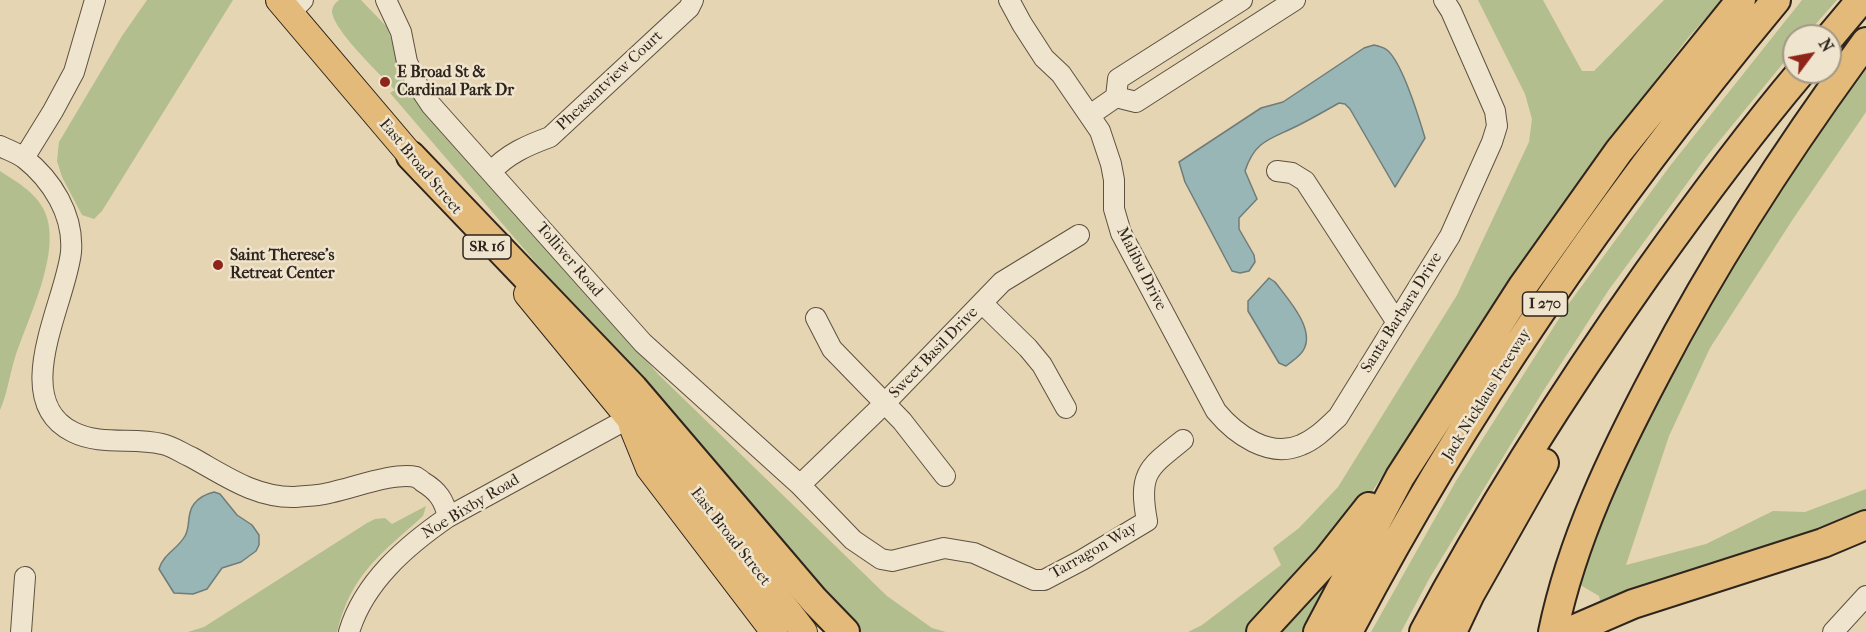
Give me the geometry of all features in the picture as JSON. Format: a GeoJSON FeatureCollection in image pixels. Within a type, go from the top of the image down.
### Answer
{"type":"FeatureCollection","features":[{"type":"Feature","properties":{"kind":"highway"},"geometry":{"type":"LineString","coordinates":[[1318,632],[1415,453],[1571,217],[1626,141],[1741,0]]}},
{"type":"Feature","properties":{"kind":"highway","name":"Jack Nicklaus Freeway"},"geometry":{"type":"LineString","coordinates":[[1348,632],[1437,475],[1548,299],[1619,198],[1687,108],[1776,0]]}},
{"type":"Feature","properties":{"kind":"highway"},"geometry":{"type":"LineString","coordinates":[[1841,24],[1861,0]]}},
{"type":"Feature","properties":{"kind":"highway"},"geometry":{"type":"LineString","coordinates":[[1552,632],[1559,602],[1583,529],[1628,426],[1678,329],[1713,267],[1774,172],[1866,42]]}},
{"type":"Feature","properties":{"kind":"highway"},"geometry":{"type":"LineString","coordinates":[[1424,632],[1444,593],[1526,455],[1611,326],[1723,169],[1791,84]]}},
{"type":"Feature","properties":{"kind":"highway"},"geometry":{"type":"LineString","coordinates":[[411,156],[633,388],[814,600],[845,632]]}},
{"type":"Feature","properties":{"kind":"highway"},"geometry":{"type":"LineString","coordinates":[[1452,632],[1470,594],[1534,481],[1624,334],[1686,220]]}},
{"type":"Feature","properties":{"kind":"highway"},"geometry":{"type":"LineString","coordinates":[[1260,632],[1328,559],[1415,453]]}},
{"type":"Feature","properties":{"kind":"highway"},"geometry":{"type":"LineString","coordinates":[[1568,632],[1633,604],[1823,543],[1866,525]]}},
{"type":"Feature","properties":{"kind":"main road","name":"East Broad Street"},"geometry":{"type":"LineString","coordinates":[[291,4],[411,156],[629,418],[667,454],[804,632]]}},
{"type":"Feature","properties":{"kind":"main road","name":"East Broad Street"},"geometry":{"type":"LineString","coordinates":[[629,418],[649,468],[774,632]]}},
{"type":"Feature","properties":{"kind":"street"},"geometry":{"type":"LineString","coordinates":[[24,158],[74,72],[95,0]]}},
{"type":"Feature","properties":{"kind":"street","name":"Tolliver Road"},"geometry":{"type":"LineString","coordinates":[[386,0],[401,32],[408,62],[417,84],[431,105],[643,343],[800,485]]}},
{"type":"Feature","properties":{"kind":"street","name":"Pheasantview Court"},"geometry":{"type":"LineString","coordinates":[[491,172],[499,163],[520,150],[550,137],[689,8],[693,0]]}},
{"type":"Feature","properties":{"kind":"street","name":"Malibu Drive"},"geometry":{"type":"LineString","coordinates":[[1009,0],[1044,58],[1061,74],[1100,131],[1111,164],[1114,180],[1114,209],[1121,232],[1216,411],[1228,426],[1243,436],[1277,449]]}},
{"type":"Feature","properties":{"kind":"street"},"geometry":{"type":"LineString","coordinates":[[1116,97],[1118,79],[1242,0]]}},
{"type":"Feature","properties":{"kind":"street"},"geometry":{"type":"LineString","coordinates":[[1090,115],[1116,97],[1136,102],[1295,0]]}},
{"type":"Feature","properties":{"kind":"street","name":"Santa Barbara Drive"},"geometry":{"type":"LineString","coordinates":[[1277,449],[1295,448],[1304,444],[1323,432],[1338,417],[1450,236],[1492,142],[1497,126],[1493,105],[1444,0]]}},
{"type":"Feature","properties":{"kind":"street"},"geometry":{"type":"LineString","coordinates":[[1222,13],[1237,37]]}},
{"type":"Feature","properties":{"kind":"street"},"geometry":{"type":"LineString","coordinates":[[0,146],[24,158],[51,185],[67,219],[71,250],[65,282],[51,326],[44,361],[42,391],[47,405],[56,418],[71,431],[89,438],[138,439],[165,444],[236,483],[269,495],[293,497],[318,495],[391,477],[416,477],[436,490],[444,503],[448,517]]}},
{"type":"Feature","properties":{"kind":"street"},"geometry":{"type":"LineString","coordinates":[[1277,171],[1292,173],[1305,180],[1396,321]]}},
{"type":"Feature","properties":{"kind":"street","name":"Sweet Basil Drive"},"geometry":{"type":"LineString","coordinates":[[800,485],[884,404],[1002,282],[1079,235]]}},
{"type":"Feature","properties":{"kind":"street"},"geometry":{"type":"LineString","coordinates":[[982,303],[1042,365],[1066,408]]}},
{"type":"Feature","properties":{"kind":"street"},"geometry":{"type":"LineString","coordinates":[[816,318],[832,349],[902,420],[945,476]]}},
{"type":"Feature","properties":{"kind":"street","name":"Noe Bixby Road"},"geometry":{"type":"LineString","coordinates":[[349,632],[361,604],[375,582],[413,542],[448,517],[629,418]]}},
{"type":"Feature","properties":{"kind":"street","name":"Tarragon Way"},"geometry":{"type":"LineString","coordinates":[[800,485],[853,540],[881,559],[892,561],[944,548],[974,553],[1034,580],[1044,580],[1147,521],[1144,506],[1145,482],[1152,465],[1183,440]]}},
{"type":"Feature","properties":{"kind":"street"},"geometry":{"type":"LineString","coordinates":[[21,632],[25,577]]}},
{"type":"Feature","properties":{"kind":"street"},"geometry":{"type":"LineString","coordinates":[[1833,632],[1866,596]]}},
{"type":"Feature","properties":{"kind":"green space"},"geometry":{"type":"Polygon","coordinates":[[[147,0],[233,0],[102,211],[94,219],[82,215],[62,177],[57,161],[59,142],[122,36],[147,0]]]}},
{"type":"Feature","properties":{"kind":"green space"},"geometry":{"type":"Polygon","coordinates":[[[339,0],[361,0],[387,27],[401,67],[517,213],[659,375],[887,596],[932,628],[946,632],[858,632],[844,621],[390,93],[395,90],[349,41],[335,20],[332,10],[339,0]]]}},
{"type":"Feature","properties":{"kind":"green space"},"geometry":{"type":"Polygon","coordinates":[[[1478,0],[1543,0],[1582,71],[1594,71],[1664,0],[1722,0],[1688,38],[1583,176],[1457,360],[1370,495],[1247,632],[1188,632],[1202,625],[1281,565],[1273,548],[1299,528],[1338,487],[1457,295],[1529,142],[1532,119],[1525,94],[1478,0]]]}},
{"type":"Feature","properties":{"kind":"green space"},"geometry":{"type":"Polygon","coordinates":[[[1802,0],[1837,0],[1816,24],[1783,24],[1802,0]]]}},
{"type":"Feature","properties":{"kind":"green space"},"geometry":{"type":"Polygon","coordinates":[[[1782,25],[1782,65],[1707,156],[1608,291],[1542,393],[1429,579],[1401,632],[1371,632],[1456,481],[1567,306],[1670,166],[1782,25]]]}},
{"type":"Feature","properties":{"kind":"green space"},"geometry":{"type":"Polygon","coordinates":[[[1866,59],[1866,112],[1793,219],[1710,348],[1669,436],[1626,565],[1706,544],[1773,511],[1805,512],[1866,489],[1866,517],[1601,604],[1599,596],[1577,583],[1609,489],[1733,255],[1866,59]]]}},
{"type":"Feature","properties":{"kind":"green space"},"geometry":{"type":"Polygon","coordinates":[[[0,171],[25,188],[40,203],[49,227],[49,245],[41,286],[14,361],[0,410],[0,171]]]}},
{"type":"Feature","properties":{"kind":"green space"},"geometry":{"type":"Polygon","coordinates":[[[426,506],[423,516],[381,554],[359,580],[350,595],[337,632],[188,632],[204,627],[367,523],[385,518],[392,524],[426,506]]]}},
{"type":"Feature","properties":{"kind":"green space"},"geometry":{"type":"Polygon","coordinates":[[[1344,558],[1306,632],[1270,632],[1344,558]]]}},
{"type":"Feature","properties":{"kind":"water"},"geometry":{"type":"Polygon","coordinates":[[[1374,45],[1387,50],[1399,66],[1410,91],[1425,138],[1395,187],[1350,109],[1345,104],[1339,103],[1265,142],[1254,153],[1245,171],[1257,199],[1239,218],[1239,229],[1254,255],[1255,262],[1249,271],[1240,273],[1232,271],[1185,182],[1179,162],[1261,108],[1283,102],[1364,48],[1374,45]]]}},
{"type":"Feature","properties":{"kind":"water"},"geometry":{"type":"Polygon","coordinates":[[[1269,278],[1275,282],[1292,305],[1306,332],[1303,352],[1286,366],[1279,363],[1248,311],[1248,301],[1269,278]]]}},
{"type":"Feature","properties":{"kind":"water"},"geometry":{"type":"Polygon","coordinates":[[[214,492],[220,494],[237,515],[252,525],[259,535],[259,545],[256,551],[241,562],[222,568],[207,589],[193,594],[174,593],[159,569],[164,559],[185,536],[194,504],[203,496],[214,492]]]}},
{"type":"Feature","properties":{"kind":"place","name":"E Broad St & Cardinal Park Dr"},"geometry":{"type":"Point","coordinates":[385,82]}},
{"type":"Feature","properties":{"kind":"place","name":"Saint Therese's Retreat Center"},"geometry":{"type":"Point","coordinates":[218,265]}}]}
